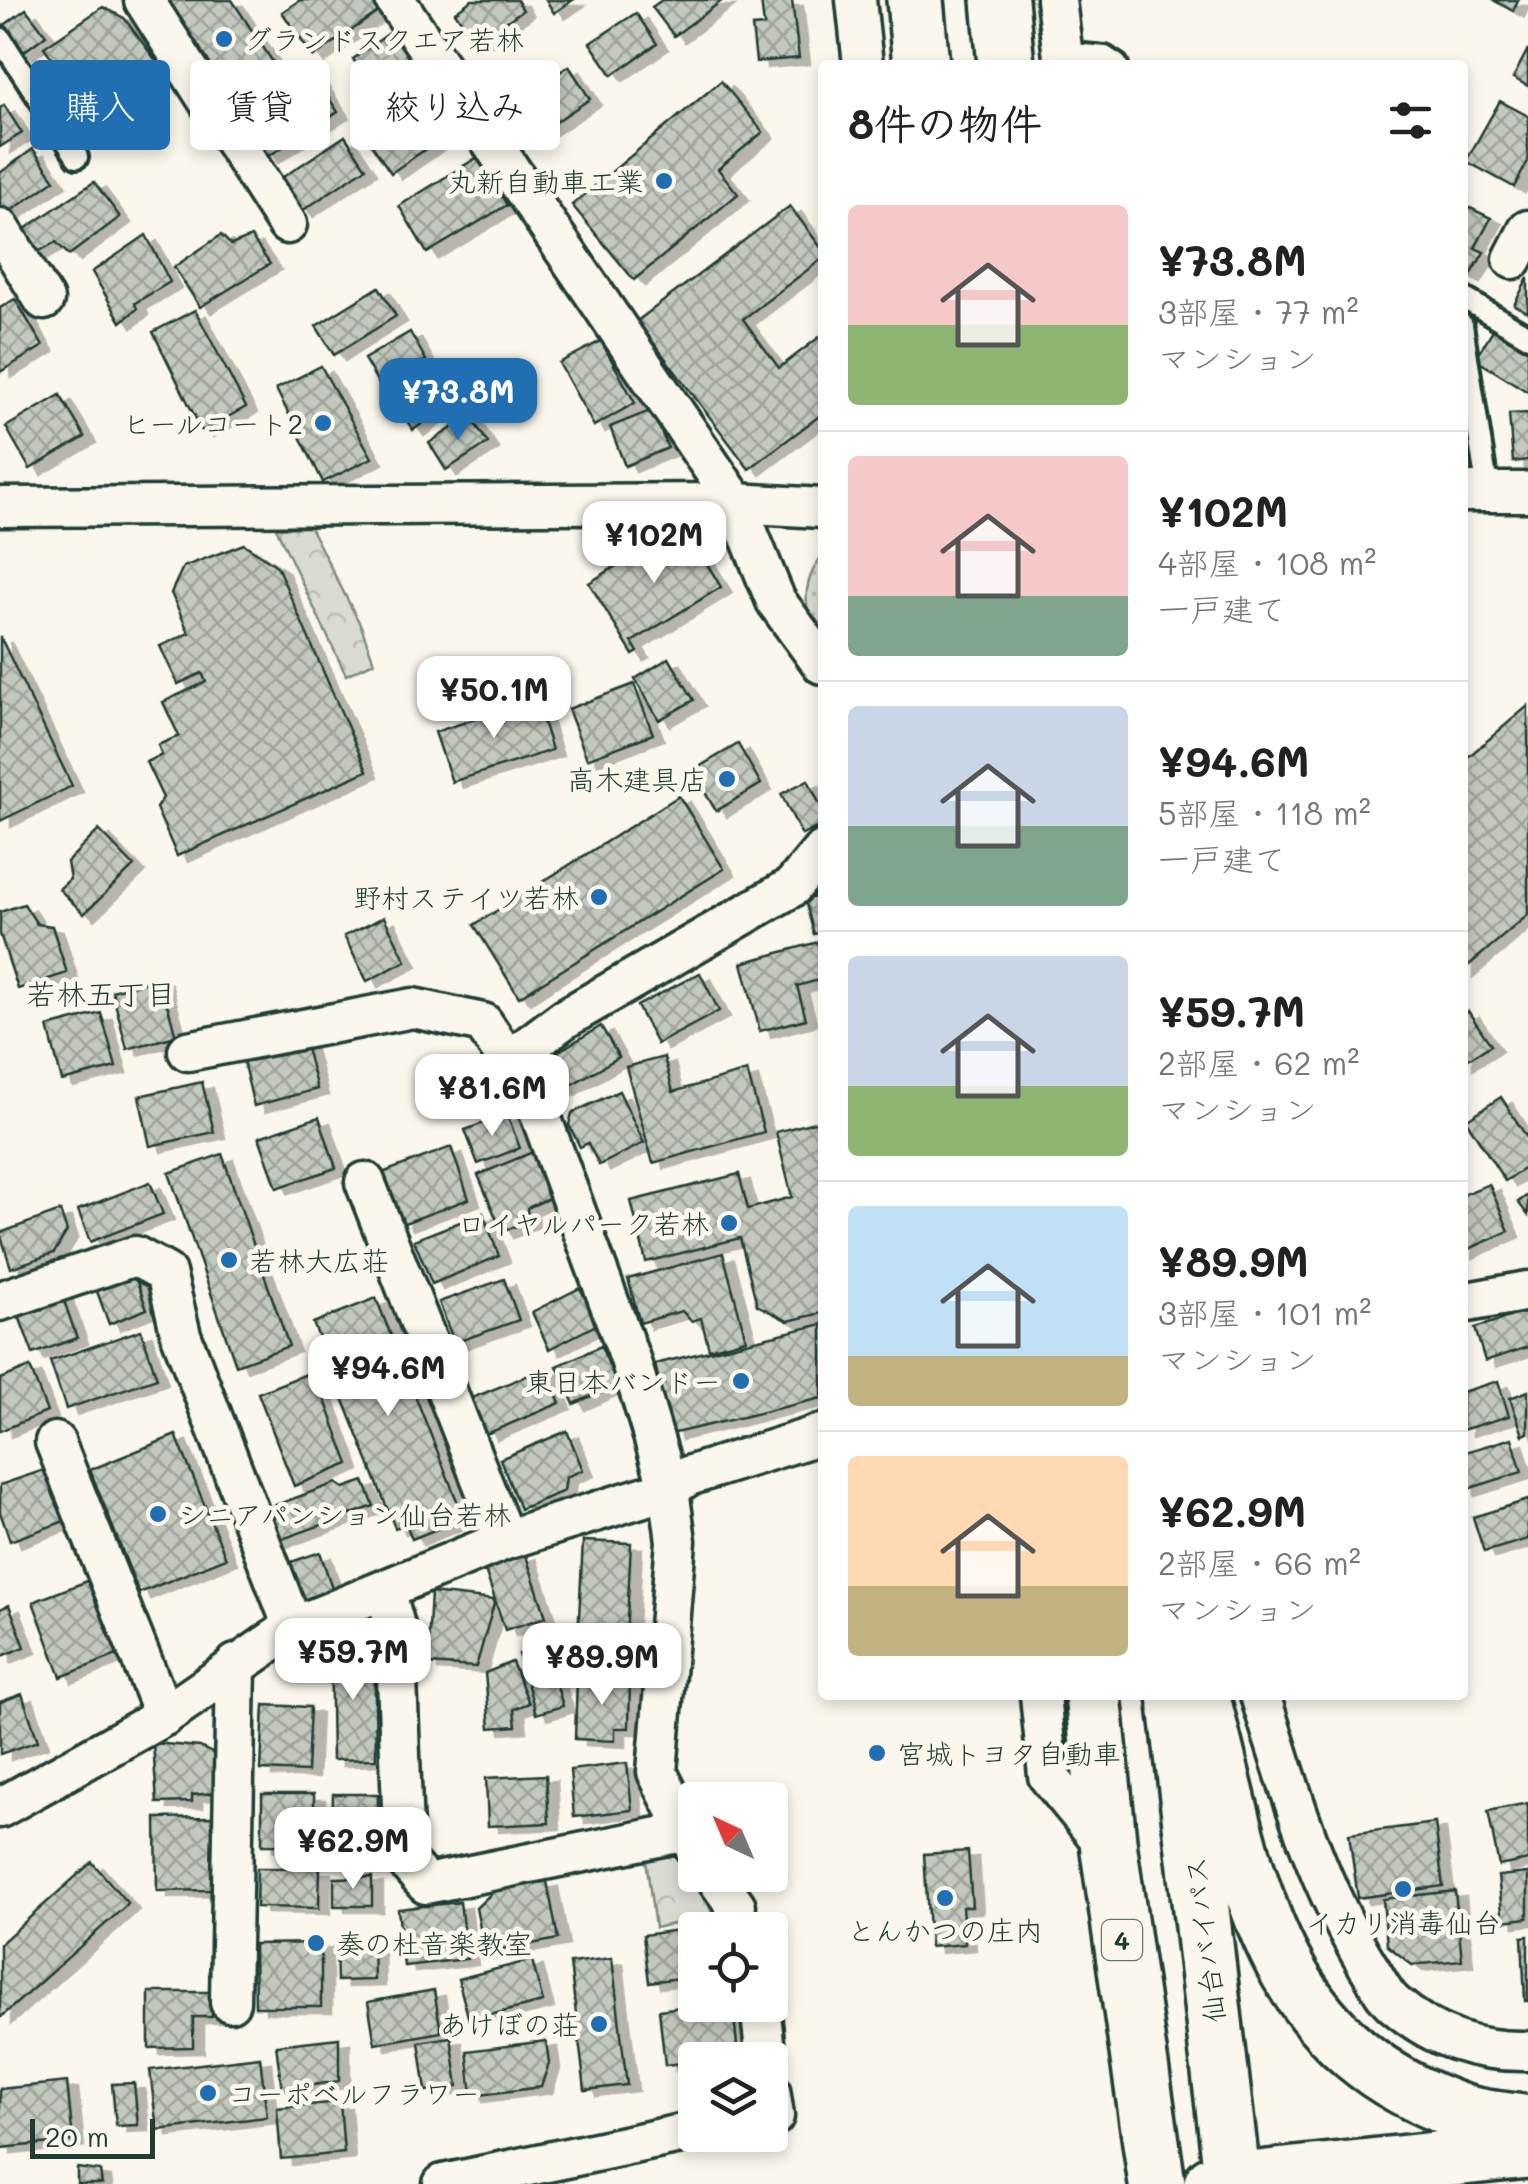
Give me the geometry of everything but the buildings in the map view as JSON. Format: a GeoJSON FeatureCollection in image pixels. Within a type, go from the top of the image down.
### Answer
{"type":"FeatureCollection","features":[{"type":"Feature","properties":{"kind":"main road"},"geometry":{"type":"LineString","coordinates":[[915,0],[921,60]]}},
{"type":"Feature","properties":{"kind":"main road"},"geometry":{"type":"LineString","coordinates":[[1000,0],[1006,60]]}},
{"type":"Feature","properties":{"kind":"main road","name":"4"},"geometry":{"type":"LineString","coordinates":[[1094,1700],[1109,1850],[1158,2184]]}},
{"type":"Feature","properties":{"kind":"main road","name":"仙台バイパス"},"geometry":{"type":"LineString","coordinates":[[1177,1700],[1226,2183]]}},
{"type":"Feature","properties":{"kind":"main road"},"geometry":{"type":"LineString","coordinates":[[1201,1700],[1270,1938],[1306,2006],[1344,2046],[1386,2079],[1463,2113],[1528,2124]]}},
{"type":"Feature","properties":{"kind":"main road"},"geometry":{"type":"LineString","coordinates":[[1226,2183],[1528,2150]]}},
{"type":"Feature","properties":{"kind":"street"},"geometry":{"type":"LineString","coordinates":[[144,0],[287,224]]}},
{"type":"Feature","properties":{"kind":"street"},"geometry":{"type":"LineString","coordinates":[[396,0],[736,502],[776,600],[818,658]]}},
{"type":"Feature","properties":{"kind":"street"},"geometry":{"type":"LineString","coordinates":[[856,0],[862,60]]}},
{"type":"Feature","properties":{"kind":"street"},"geometry":{"type":"LineString","coordinates":[[1056,0],[1063,59]]}},
{"type":"Feature","properties":{"kind":"street"},"geometry":{"type":"LineString","coordinates":[[0,228],[44,300]]}},
{"type":"Feature","properties":{"kind":"street"},"geometry":{"type":"LineString","coordinates":[[1475,492],[1528,492]]}},
{"type":"Feature","properties":{"kind":"street"},"geometry":{"type":"LineString","coordinates":[[0,508],[736,502],[818,508]]}},
{"type":"Feature","properties":{"kind":"street"},"geometry":{"type":"LineString","coordinates":[[508,1061],[564,1019],[792,887],[818,856]]}},
{"type":"Feature","properties":{"kind":"street"},"geometry":{"type":"LineString","coordinates":[[188,1052],[413,1008],[482,1023],[536,1103],[630,1359],[669,1490],[676,1541],[657,1772],[678,1817]]}},
{"type":"Feature","properties":{"kind":"street"},"geometry":{"type":"LineString","coordinates":[[365,1182],[504,1540]]}},
{"type":"Feature","properties":{"kind":"street"},"geometry":{"type":"LineString","coordinates":[[0,1301],[135,1256],[166,1273],[180,1335],[293,1627]]}},
{"type":"Feature","properties":{"kind":"street"},"geometry":{"type":"LineString","coordinates":[[1468,1302],[1528,1292]]}},
{"type":"Feature","properties":{"kind":"street"},"geometry":{"type":"LineString","coordinates":[[0,1808],[164,1716],[293,1627],[386,1593],[504,1540],[669,1490],[688,1476],[818,1435]]}},
{"type":"Feature","properties":{"kind":"street"},"geometry":{"type":"LineString","coordinates":[[55,1442],[164,1716]]}},
{"type":"Feature","properties":{"kind":"street"},"geometry":{"type":"LineString","coordinates":[[386,1593],[394,1626],[404,1860],[426,1884],[678,1842]]}},
{"type":"Feature","properties":{"kind":"street"},"geometry":{"type":"LineString","coordinates":[[230,2002],[236,1664]]}},
{"type":"Feature","properties":{"kind":"street"},"geometry":{"type":"LineString","coordinates":[[1040,1700],[1048,1776],[1109,1850]]}},
{"type":"Feature","properties":{"kind":"street"},"geometry":{"type":"LineString","coordinates":[[1262,1700],[1304,1833],[1330,1896],[1390,2001],[1435,2034],[1486,2052],[1528,2051]]}},
{"type":"Feature","properties":{"kind":"street"},"geometry":{"type":"LineString","coordinates":[[726,1892],[736,1906]]}},
{"type":"Feature","properties":{"kind":"street"},"geometry":{"type":"LineString","coordinates":[[443,2184],[678,2135]]}},
{"type":"Feature","properties":{"kind":"lane"},"geometry":{"type":"LineString","coordinates":[[0,38],[78,157]]}},
{"type":"Feature","properties":{"kind":"lane"},"geometry":{"type":"LineString","coordinates":[[1063,59],[1109,60]]}},
{"type":"Feature","properties":{"kind":"lane"},"geometry":{"type":"LineString","coordinates":[[1468,301],[1528,336]]}},
{"type":"Feature","properties":{"kind":"lane"},"geometry":{"type":"LineString","coordinates":[[1468,403],[1475,492]]}},
{"type":"Feature","properties":{"kind":"green space"},"geometry":{"type":"Polygon","coordinates":[[[310,527],[361,626],[374,662],[346,675],[276,528],[310,527]]]}},
{"type":"Feature","properties":{"kind":"green space"},"geometry":{"type":"Polygon","coordinates":[[[818,562],[818,636],[807,600],[818,562]]]}},
{"type":"Feature","properties":{"kind":"green space"},"geometry":{"type":"Polygon","coordinates":[[[678,1855],[678,1892],[703,1892],[712,1912],[678,1912],[678,1923],[655,1928],[646,1859],[678,1855]]]}},
{"type":"Feature","properties":{"kind":"place","name":"グランドスクエア若林"},"geometry":{"type":"Point","coordinates":[224,39]}},
{"type":"Feature","properties":{"kind":"place","name":"丸新自動車工業"},"geometry":{"type":"Point","coordinates":[664,181]}},
{"type":"Feature","properties":{"kind":"place","name":"ヒールコート2"},"geometry":{"type":"Point","coordinates":[323,423]}},
{"type":"Feature","properties":{"kind":"place","name":"高木建具店"},"geometry":{"type":"Point","coordinates":[727,779]}},
{"type":"Feature","properties":{"kind":"place","name":"野村ステイツ若林"},"geometry":{"type":"Point","coordinates":[599,897]}},
{"type":"Feature","properties":{"kind":"place","name":"ロイヤルパーク若林"},"geometry":{"type":"Point","coordinates":[729,1223]}},
{"type":"Feature","properties":{"kind":"place","name":"若林大広荘"},"geometry":{"type":"Point","coordinates":[229,1260]}},
{"type":"Feature","properties":{"kind":"place","name":"東日本バンドー"},"geometry":{"type":"Point","coordinates":[741,1381]}},
{"type":"Feature","properties":{"kind":"place","name":"シニアパンション仙台若林"},"geometry":{"type":"Point","coordinates":[158,1514]}},
{"type":"Feature","properties":{"kind":"place","name":"宮城トヨタ自動車"},"geometry":{"type":"Point","coordinates":[877,1753]}},
{"type":"Feature","properties":{"kind":"place","name":"イカリ消毒仙台"},"geometry":{"type":"Point","coordinates":[1403,1889]}},
{"type":"Feature","properties":{"kind":"place","name":"とんかつの庄内"},"geometry":{"type":"Point","coordinates":[945,1898]}},
{"type":"Feature","properties":{"kind":"place","name":"奏の杜音楽教室"},"geometry":{"type":"Point","coordinates":[316,1943]}},
{"type":"Feature","properties":{"kind":"place","name":"あけぼの荘"},"geometry":{"type":"Point","coordinates":[599,2024]}},
{"type":"Feature","properties":{"kind":"place","name":"コーポベルフラワー"},"geometry":{"type":"Point","coordinates":[208,2093]}},
{"type":"Feature","properties":{"kind":"district","name":"若林五丁目"},"geometry":{"type":"Point","coordinates":[101,993]}}]}
